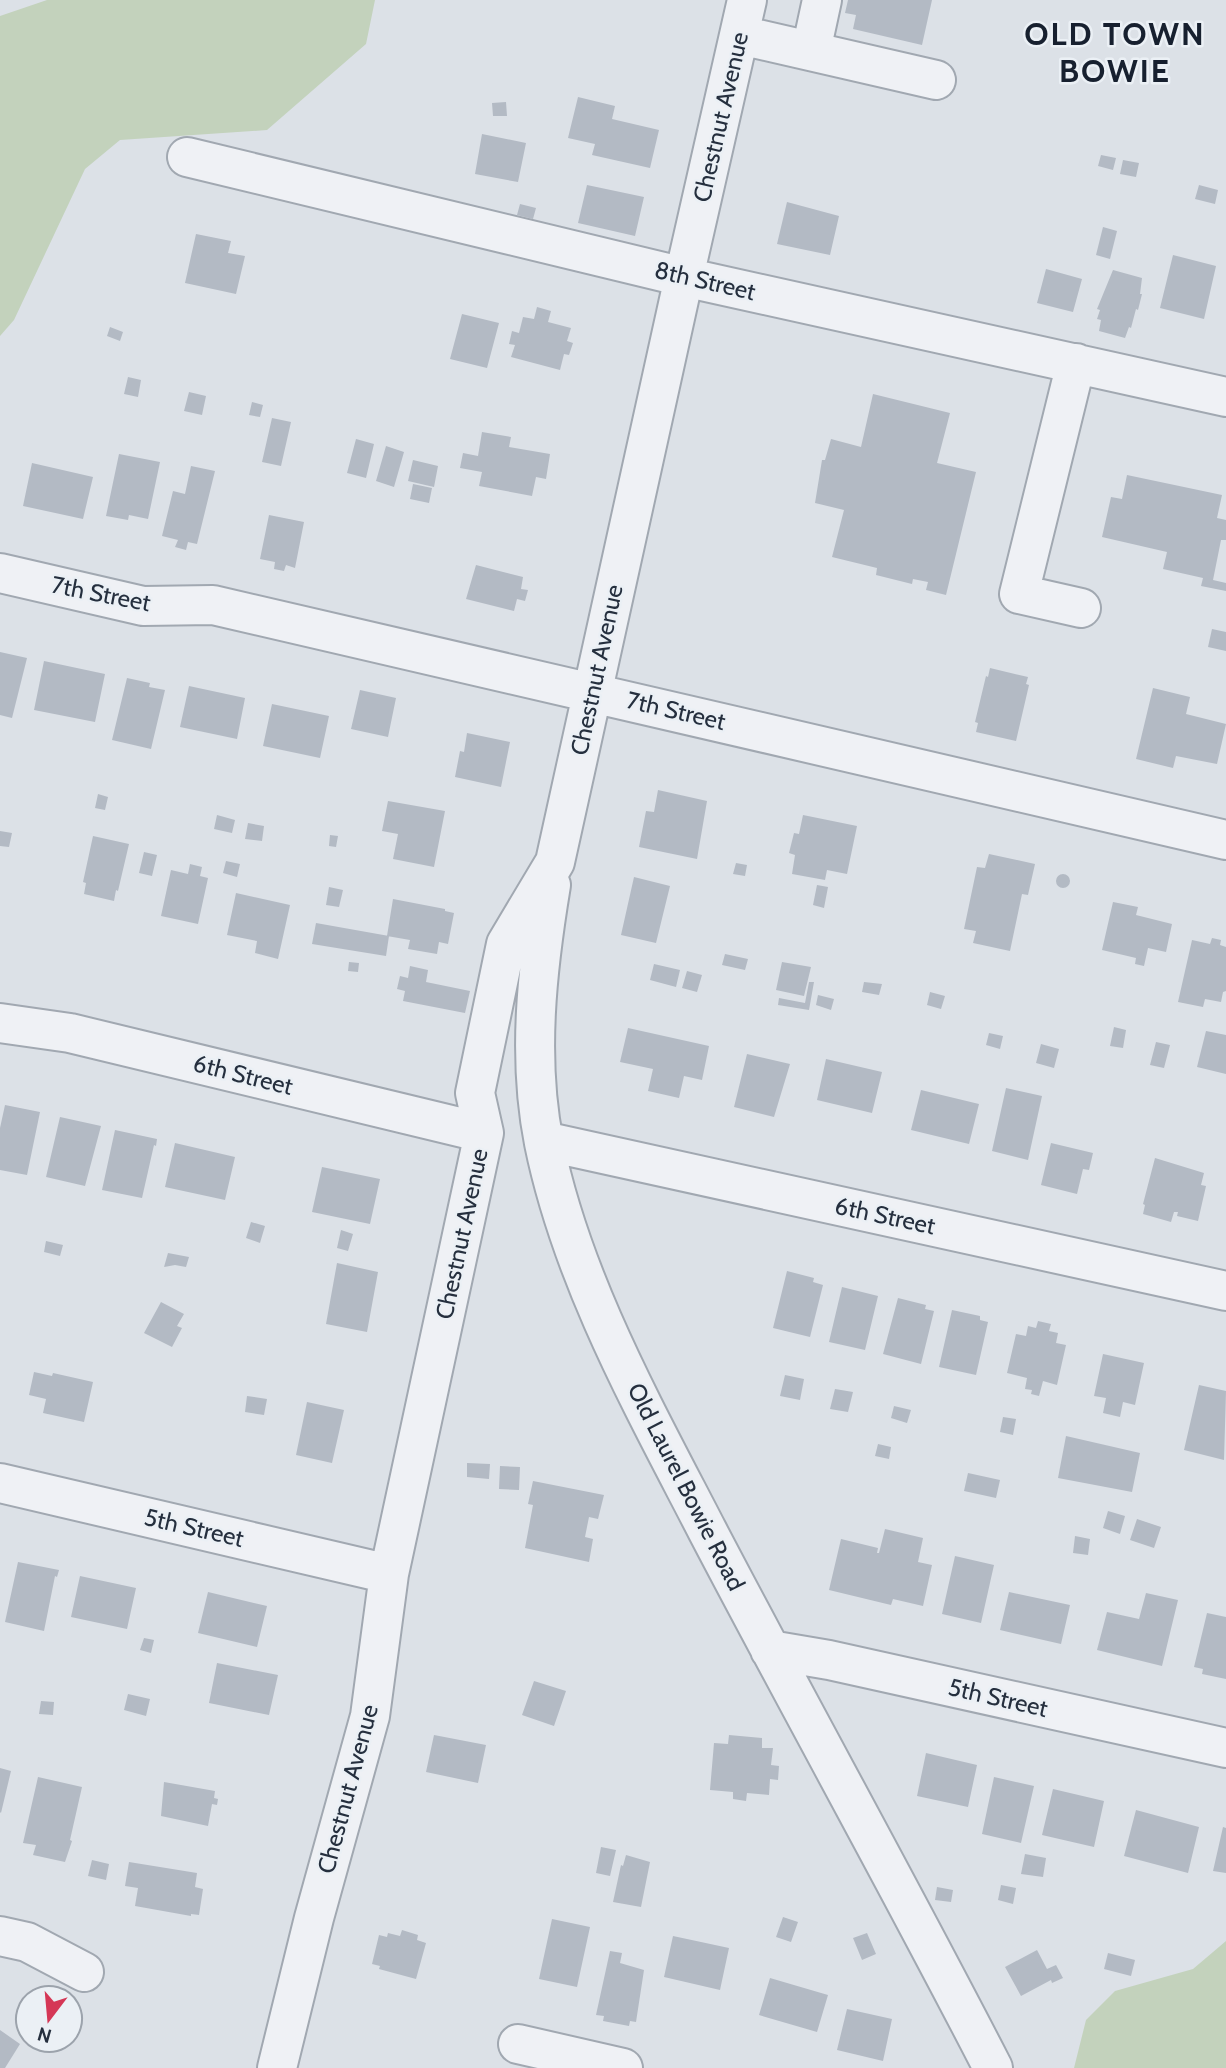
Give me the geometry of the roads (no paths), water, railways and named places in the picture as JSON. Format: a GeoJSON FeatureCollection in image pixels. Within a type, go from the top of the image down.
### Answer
{"type":"FeatureCollection","features":[{"type":"Feature","properties":{"kind":"street"},"geometry":{"type":"LineString","coordinates":[[811,51],[822,0]]}},
{"type":"Feature","properties":{"kind":"street"},"geometry":{"type":"LineString","coordinates":[[744,18],[811,51],[936,80]]}},
{"type":"Feature","properties":{"kind":"street","name":"Chestnut Avenue"},"geometry":{"type":"LineString","coordinates":[[277,2068],[314,1918],[370,1716],[389,1574],[484,1133],[475,1093],[506,944],[555,862],[744,18]]}},
{"type":"Feature","properties":{"kind":"street","name":"8th Street"},"geometry":{"type":"LineString","coordinates":[[187,158],[684,277],[1226,397]]}},
{"type":"Feature","properties":{"kind":"street"},"geometry":{"type":"LineString","coordinates":[[1076,363],[1019,594],[1081,608]]}},
{"type":"Feature","properties":{"kind":"street","name":"7th Street"},"geometry":{"type":"LineString","coordinates":[[0,573],[143,606],[213,605],[1226,840]]}},
{"type":"Feature","properties":{"kind":"street","name":"Old Laurel Bowie Road"},"geometry":{"type":"LineString","coordinates":[[555,862],[542,939],[536,1006],[537,1077],[544,1141],[574,1247],[614,1344],[770,1650],[993,2068]]}},
{"type":"Feature","properties":{"kind":"street","name":"6th Street"},"geometry":{"type":"LineString","coordinates":[[0,1023],[70,1033],[484,1133]]}},
{"type":"Feature","properties":{"kind":"street","name":"6th Street"},"geometry":{"type":"LineString","coordinates":[[544,1141],[1226,1291]]}},
{"type":"Feature","properties":{"kind":"street","name":"5th Street"},"geometry":{"type":"LineString","coordinates":[[0,1483],[389,1574]]}},
{"type":"Feature","properties":{"kind":"street","name":"5th Street"},"geometry":{"type":"LineString","coordinates":[[770,1650],[829,1660],[1226,1748]]}},
{"type":"Feature","properties":{"kind":"street"},"geometry":{"type":"LineString","coordinates":[[0,1936],[27,1942],[84,1972]]}},
{"type":"Feature","properties":{"kind":"street"},"geometry":{"type":"LineString","coordinates":[[518,2044],[623,2068]]}},
{"type":"Feature","properties":{"kind":"district","name":"OLD TOWN BOWIE"},"geometry":{"type":"Point","coordinates":[1115,52]}}]}
